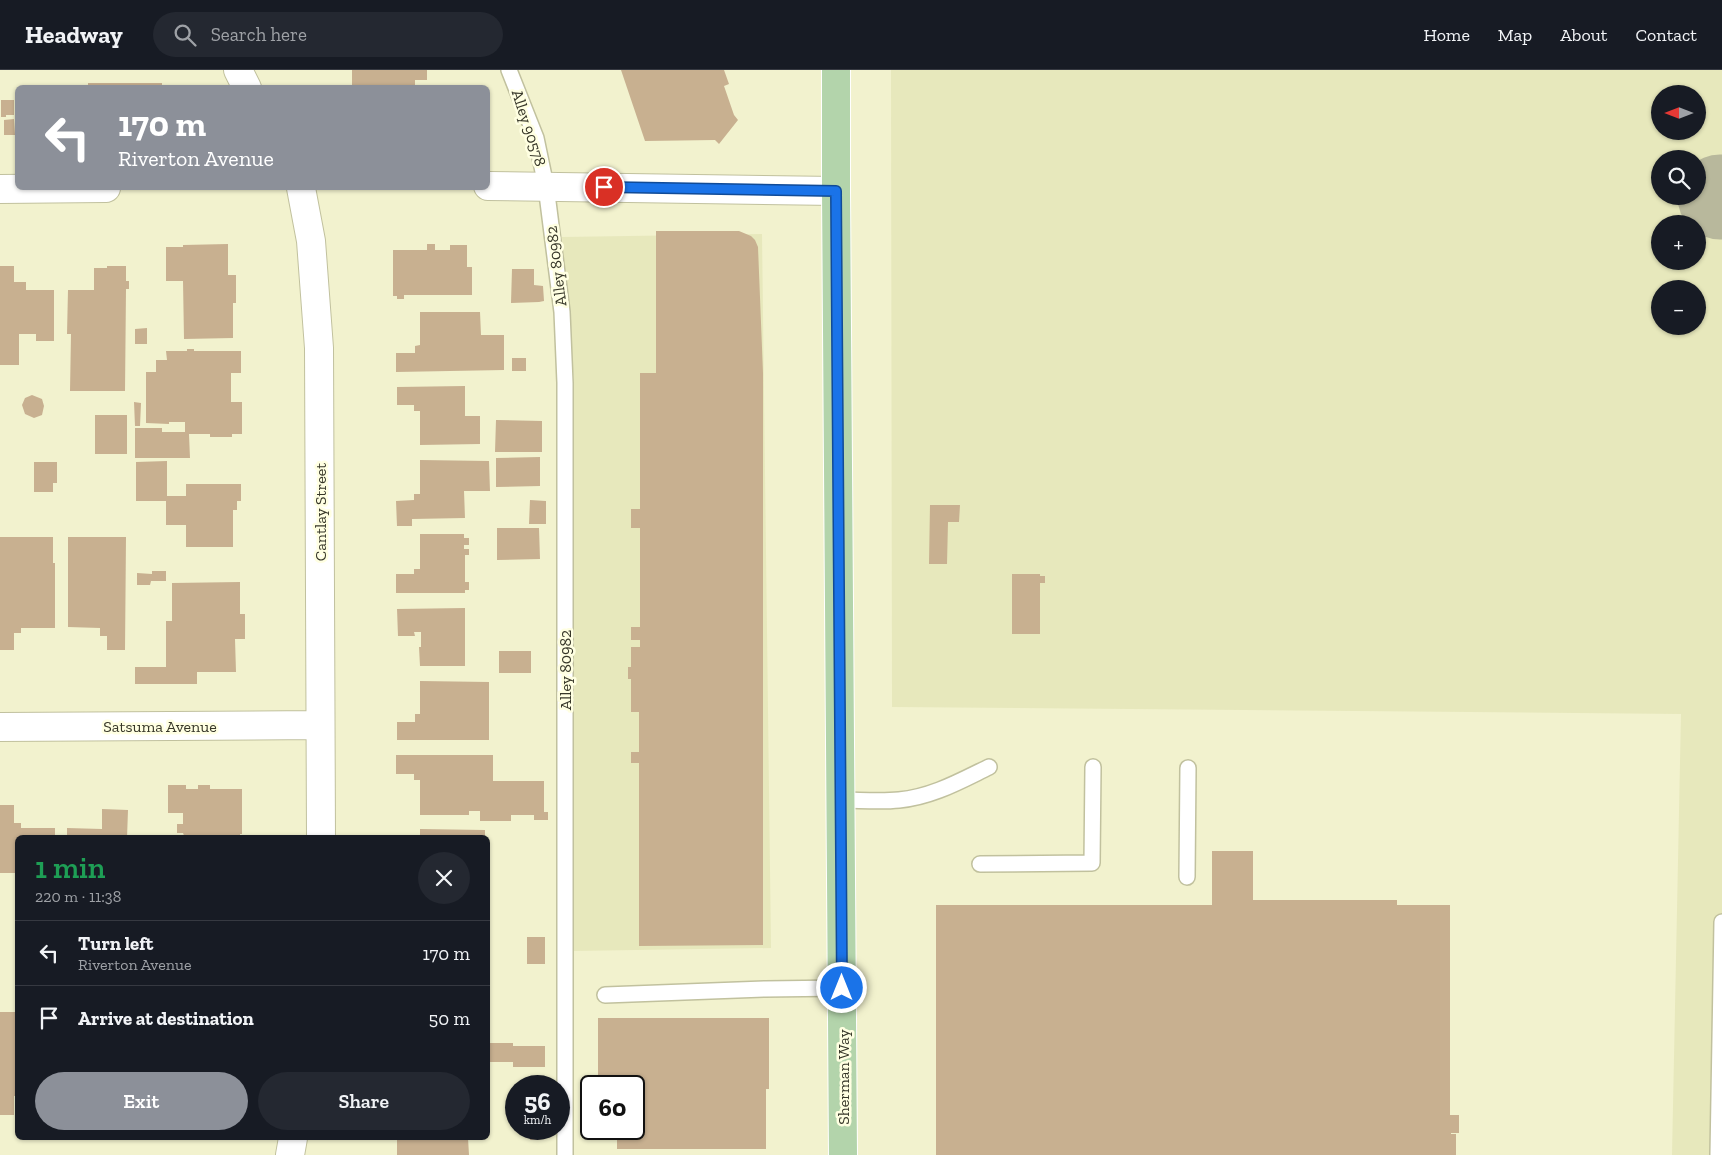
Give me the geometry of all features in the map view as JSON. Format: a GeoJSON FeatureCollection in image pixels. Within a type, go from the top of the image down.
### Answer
{"type":"FeatureCollection","features":[{"type":"Feature","properties":{"kind":"main road","name":"Sherman Way"},"geometry":{"type":"LineString","coordinates":[[836,70],[843,1155]]}},
{"type":"Feature","properties":{"kind":"street"},"geometry":{"type":"LineString","coordinates":[[238,70],[246,85]]}},
{"type":"Feature","properties":{"kind":"street"},"geometry":{"type":"LineString","coordinates":[[490,186],[836,191]]}},
{"type":"Feature","properties":{"kind":"street"},"geometry":{"type":"LineString","coordinates":[[0,189],[15,189]]}},
{"type":"Feature","properties":{"kind":"street","name":"Cantlay Street"},"geometry":{"type":"LineString","coordinates":[[301,190],[312,241],[319,348],[321,835]]}},
{"type":"Feature","properties":{"kind":"street","name":"Satsuma Avenue"},"geometry":{"type":"LineString","coordinates":[[0,727],[320,725]]}},
{"type":"Feature","properties":{"kind":"street"},"geometry":{"type":"LineString","coordinates":[[290,1155],[293,1140]]}},
{"type":"Feature","properties":{"kind":"lane","name":"Alley 90578"},"geometry":{"type":"LineString","coordinates":[[509,70],[536,138],[546,186]]}},
{"type":"Feature","properties":{"kind":"lane","name":"Alley 80982"},"geometry":{"type":"LineString","coordinates":[[546,186],[562,312],[565,382],[565,1155]]}},
{"type":"Feature","properties":{"kind":"lane"},"geometry":{"type":"LineString","coordinates":[[840,800],[899,800],[919,796],[939,791],[989,767]]}},
{"type":"Feature","properties":{"kind":"lane"},"geometry":{"type":"LineString","coordinates":[[980,864],[1092,863],[1093,767]]}},
{"type":"Feature","properties":{"kind":"lane"},"geometry":{"type":"LineString","coordinates":[[1187,877],[1188,768]]}},
{"type":"Feature","properties":{"kind":"lane"},"geometry":{"type":"LineString","coordinates":[[1718,1155],[1722,922]]}},
{"type":"Feature","properties":{"kind":"lane"},"geometry":{"type":"LineString","coordinates":[[605,995],[842,988]]}},
{"type":"Feature","properties":{"kind":"shaded area"},"geometry":{"type":"Polygon","coordinates":[[[891,70],[1722,70],[1722,1155],[1672,1155],[1681,714],[892,707],[891,70]]]}},
{"type":"Feature","properties":{"kind":"shaded area"},"geometry":{"type":"Polygon","coordinates":[[[762,234],[771,948],[572,951],[574,381],[562,237],[762,234]]]}},
{"type":"Feature","properties":{"kind":"building"},"geometry":{"type":"Polygon","coordinates":[[[352,70],[427,70],[427,80],[415,80],[415,85],[352,85],[352,70]]]}},
{"type":"Feature","properties":{"kind":"building"},"geometry":{"type":"Polygon","coordinates":[[[621,70],[724,70],[729,84],[724,86],[734,115],[738,120],[719,144],[715,140],[645,141],[621,70]]]}},
{"type":"Feature","properties":{"kind":"building"},"geometry":{"type":"Polygon","coordinates":[[[88,83],[162,83],[162,85],[88,85],[88,83]]]}},
{"type":"Feature","properties":{"kind":"building"},"geometry":{"type":"Polygon","coordinates":[[[1,100],[14,100],[14,115],[1,117],[1,100]]]}},
{"type":"Feature","properties":{"kind":"building"},"geometry":{"type":"Polygon","coordinates":[[[14,119],[15,135],[4,135],[4,120],[14,119]]]}},
{"type":"Feature","properties":{"kind":"building"},"geometry":{"type":"Polygon","coordinates":[[[656,231],[739,231],[751,236],[758,247],[763,373],[763,945],[639,946],[639,763],[631,763],[631,752],[639,752],[639,712],[631,712],[631,679],[628,679],[628,667],[631,667],[631,647],[640,647],[640,640],[631,640],[631,627],[640,627],[640,528],[631,528],[631,509],[640,509],[640,373],[656,373],[656,231]]]}},
{"type":"Feature","properties":{"kind":"building"},"geometry":{"type":"Polygon","coordinates":[[[228,244],[228,275],[236,275],[236,303],[233,303],[233,338],[184,339],[183,281],[166,281],[166,247],[228,244]]]}},
{"type":"Feature","properties":{"kind":"building"},"geometry":{"type":"Polygon","coordinates":[[[427,244],[435,244],[435,250],[450,250],[450,245],[467,245],[467,267],[472,267],[472,295],[404,295],[404,299],[397,299],[397,296],[393,296],[393,250],[427,250],[427,244]]]}},
{"type":"Feature","properties":{"kind":"building"},"geometry":{"type":"Polygon","coordinates":[[[0,266],[14,266],[14,282],[26,282],[26,290],[54,290],[54,341],[36,341],[36,334],[19,334],[19,365],[0,365],[0,266]]]}},
{"type":"Feature","properties":{"kind":"building"},"geometry":{"type":"Polygon","coordinates":[[[107,266],[126,266],[126,281],[129,281],[129,289],[126,289],[125,391],[70,391],[71,334],[67,334],[68,290],[94,290],[94,268],[107,268],[107,266]]]}},
{"type":"Feature","properties":{"kind":"building"},"geometry":{"type":"Polygon","coordinates":[[[512,269],[534,269],[534,285],[543,286],[544,301],[511,303],[512,269]]]}},
{"type":"Feature","properties":{"kind":"building"},"geometry":{"type":"Polygon","coordinates":[[[420,312],[480,312],[481,335],[504,335],[504,370],[396,372],[396,353],[415,353],[415,346],[420,345],[420,312]]]}},
{"type":"Feature","properties":{"kind":"building"},"geometry":{"type":"Polygon","coordinates":[[[147,328],[147,344],[135,344],[135,329],[147,328]]]}},
{"type":"Feature","properties":{"kind":"building"},"geometry":{"type":"Polygon","coordinates":[[[187,349],[194,349],[194,351],[241,351],[241,373],[231,373],[231,402],[242,402],[242,434],[232,434],[232,437],[210,437],[210,434],[189,434],[190,458],[135,458],[135,428],[162,428],[162,432],[185,432],[185,422],[169,422],[169,424],[146,423],[146,372],[156,372],[156,360],[167,360],[166,351],[187,351],[187,349]]]}},
{"type":"Feature","properties":{"kind":"building"},"geometry":{"type":"Polygon","coordinates":[[[512,358],[526,358],[526,371],[512,371],[512,358]]]}},
{"type":"Feature","properties":{"kind":"building"},"geometry":{"type":"Polygon","coordinates":[[[465,386],[465,416],[480,416],[480,444],[420,445],[420,411],[414,411],[414,405],[397,405],[397,387],[465,386]]]}},
{"type":"Feature","properties":{"kind":"building"},"geometry":{"type":"Polygon","coordinates":[[[32,395],[42,399],[44,406],[42,415],[34,418],[25,414],[22,405],[25,398],[32,395]]]}},
{"type":"Feature","properties":{"kind":"building"},"geometry":{"type":"Polygon","coordinates":[[[134,402],[141,403],[140,426],[135,426],[134,402]]]}},
{"type":"Feature","properties":{"kind":"building"},"geometry":{"type":"Polygon","coordinates":[[[95,415],[127,415],[127,454],[95,454],[95,415]]]}},
{"type":"Feature","properties":{"kind":"building"},"geometry":{"type":"Polygon","coordinates":[[[496,420],[542,421],[542,452],[495,452],[496,420]]]}},
{"type":"Feature","properties":{"kind":"building"},"geometry":{"type":"Polygon","coordinates":[[[540,457],[540,486],[496,487],[496,458],[540,457]]]}},
{"type":"Feature","properties":{"kind":"building"},"geometry":{"type":"Polygon","coordinates":[[[420,460],[489,461],[490,491],[464,491],[465,518],[412,519],[412,526],[397,526],[396,501],[414,500],[414,494],[420,494],[420,460]]]}},
{"type":"Feature","properties":{"kind":"building"},"geometry":{"type":"Polygon","coordinates":[[[167,461],[167,496],[186,496],[186,484],[241,484],[241,501],[237,501],[237,510],[233,510],[233,547],[186,547],[186,525],[166,525],[166,501],[136,501],[136,462],[167,461]]]}},
{"type":"Feature","properties":{"kind":"building"},"geometry":{"type":"Polygon","coordinates":[[[34,462],[57,462],[57,483],[53,483],[53,492],[34,492],[34,462]]]}},
{"type":"Feature","properties":{"kind":"building"},"geometry":{"type":"Polygon","coordinates":[[[530,500],[546,501],[546,524],[529,524],[530,500]]]}},
{"type":"Feature","properties":{"kind":"building"},"geometry":{"type":"Polygon","coordinates":[[[930,505],[960,505],[959,522],[948,522],[947,564],[929,564],[930,505]]]}},
{"type":"Feature","properties":{"kind":"building"},"geometry":{"type":"Polygon","coordinates":[[[497,528],[539,528],[540,559],[497,560],[497,528]]]}},
{"type":"Feature","properties":{"kind":"building"},"geometry":{"type":"Polygon","coordinates":[[[420,534],[464,534],[464,538],[469,538],[469,545],[464,545],[464,549],[469,549],[469,555],[465,555],[465,582],[469,582],[469,590],[465,590],[465,593],[396,593],[396,574],[414,574],[414,569],[420,569],[420,534]]]}},
{"type":"Feature","properties":{"kind":"building"},"geometry":{"type":"Polygon","coordinates":[[[0,537],[53,537],[55,628],[21,628],[21,633],[14,633],[14,650],[0,650],[0,537]]]}},
{"type":"Feature","properties":{"kind":"building"},"geometry":{"type":"Polygon","coordinates":[[[68,537],[126,537],[125,650],[107,650],[107,636],[100,636],[100,628],[68,627],[68,537]]]}},
{"type":"Feature","properties":{"kind":"building"},"geometry":{"type":"Polygon","coordinates":[[[152,571],[166,571],[166,581],[151,581],[150,585],[137,585],[137,573],[152,574],[152,571]]]}},
{"type":"Feature","properties":{"kind":"building"},"geometry":{"type":"Polygon","coordinates":[[[1012,574],[1040,574],[1040,576],[1045,576],[1045,583],[1040,583],[1040,634],[1012,634],[1012,574]]]}},
{"type":"Feature","properties":{"kind":"building"},"geometry":{"type":"Polygon","coordinates":[[[240,582],[240,614],[245,614],[245,639],[235,639],[236,672],[197,672],[197,684],[135,684],[135,667],[166,667],[166,621],[172,621],[172,583],[240,582]]]}},
{"type":"Feature","properties":{"kind":"building"},"geometry":{"type":"Polygon","coordinates":[[[465,608],[465,666],[420,666],[419,647],[421,647],[421,632],[414,632],[415,636],[398,636],[397,609],[465,608]]]}},
{"type":"Feature","properties":{"kind":"building"},"geometry":{"type":"Polygon","coordinates":[[[499,651],[531,651],[531,673],[499,673],[499,651]]]}},
{"type":"Feature","properties":{"kind":"building"},"geometry":{"type":"Polygon","coordinates":[[[420,681],[489,682],[489,740],[397,740],[397,722],[415,722],[415,714],[420,714],[420,681]]]}},
{"type":"Feature","properties":{"kind":"building"},"geometry":{"type":"Polygon","coordinates":[[[396,755],[493,755],[493,781],[544,781],[544,812],[548,812],[548,820],[534,820],[534,815],[511,815],[511,821],[480,821],[480,811],[469,811],[469,815],[420,815],[420,780],[414,780],[414,774],[396,774],[396,755]]]}},
{"type":"Feature","properties":{"kind":"building"},"geometry":{"type":"Polygon","coordinates":[[[168,785],[186,785],[186,789],[198,789],[198,785],[210,785],[210,789],[242,789],[242,834],[240,835],[184,835],[183,833],[177,833],[177,824],[183,824],[183,813],[168,813],[168,785]]]}},
{"type":"Feature","properties":{"kind":"building"},"geometry":{"type":"Polygon","coordinates":[[[0,805],[14,805],[14,823],[21,823],[21,828],[55,828],[55,835],[15,835],[15,873],[0,873],[0,805]]]}},
{"type":"Feature","properties":{"kind":"building"},"geometry":{"type":"Polygon","coordinates":[[[102,809],[128,810],[127,835],[67,835],[67,828],[102,829],[102,809]]]}},
{"type":"Feature","properties":{"kind":"building"},"geometry":{"type":"Polygon","coordinates":[[[420,829],[485,830],[485,835],[420,835],[420,829]]]}},
{"type":"Feature","properties":{"kind":"building"},"geometry":{"type":"Polygon","coordinates":[[[1212,851],[1253,851],[1253,900],[1397,900],[1397,905],[1450,905],[1450,1115],[1459,1115],[1459,1133],[1451,1133],[1456,1134],[1456,1155],[936,1155],[936,905],[1212,905],[1212,851]]]}},
{"type":"Feature","properties":{"kind":"building"},"geometry":{"type":"Polygon","coordinates":[[[527,937],[545,937],[545,964],[527,964],[527,937]]]}},
{"type":"Feature","properties":{"kind":"building"},"geometry":{"type":"Polygon","coordinates":[[[0,1012],[15,1012],[14,1115],[0,1115],[0,1012]]]}},
{"type":"Feature","properties":{"kind":"building"},"geometry":{"type":"Polygon","coordinates":[[[598,1018],[769,1018],[769,1089],[766,1089],[766,1149],[617,1149],[617,1140],[645,1140],[645,1075],[598,1075],[598,1018]]]}},
{"type":"Feature","properties":{"kind":"building"},"geometry":{"type":"Polygon","coordinates":[[[490,1043],[513,1043],[513,1046],[545,1046],[545,1067],[513,1067],[513,1062],[490,1062],[490,1043]]]}},
{"type":"Feature","properties":{"kind":"building"},"geometry":{"type":"Polygon","coordinates":[[[397,1140],[468,1140],[469,1155],[397,1155],[397,1140]]]}},
{"type":"Feature","properties":{"kind":"route"},"geometry":{"type":"LineString","coordinates":[[604,187],[836,191],[842,988]]}}]}
